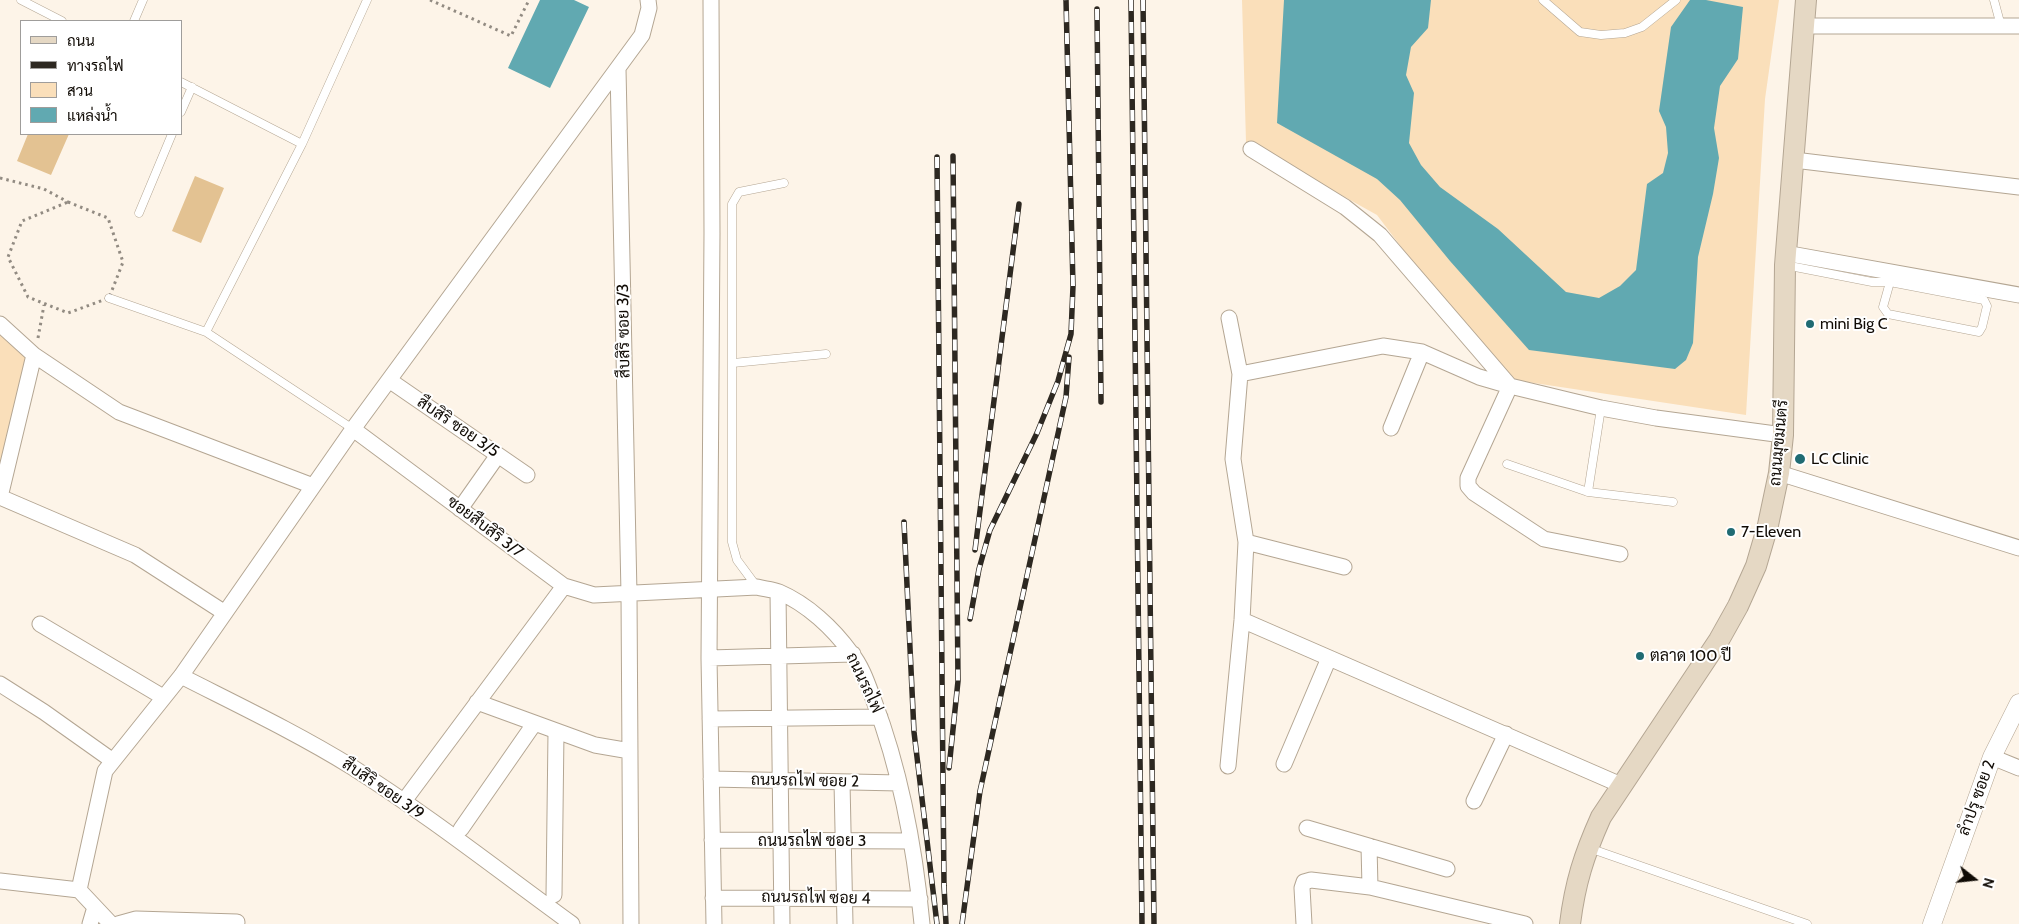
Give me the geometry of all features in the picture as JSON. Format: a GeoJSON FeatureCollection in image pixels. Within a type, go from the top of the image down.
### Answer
{"type":"FeatureCollection","features":[{"type":"Feature","properties":{"kind":"main road","name":"ถนนมุขมนตรี"},"geometry":{"type":"LineString","coordinates":[[1570,924],[1574,890],[1587,847],[1600,817],[1719,640],[1738,606],[1756,566],[1779,474],[1783,434],[1785,259],[1794,160],[1804,3]]}},
{"type":"Feature","properties":{"kind":"street"},"geometry":{"type":"LineString","coordinates":[[711,0],[712,243],[709,658],[714,924]]}},
{"type":"Feature","properties":{"kind":"street"},"geometry":{"type":"LineString","coordinates":[[79,890],[105,771],[180,676],[353,429],[618,69],[642,35],[649,4]]}},
{"type":"Feature","properties":{"kind":"street"},"geometry":{"type":"LineString","coordinates":[[1803,26],[2019,26]]}},
{"type":"Feature","properties":{"kind":"street","name":"สืบสิริ ซอย 3/3"},"geometry":{"type":"LineString","coordinates":[[618,69],[629,594]]}},
{"type":"Feature","properties":{"kind":"street"},"geometry":{"type":"LineString","coordinates":[[1251,149],[1345,207],[1380,235],[1510,386]]}},
{"type":"Feature","properties":{"kind":"street"},"geometry":{"type":"LineString","coordinates":[[1794,160],[2019,187]]}},
{"type":"Feature","properties":{"kind":"street"},"geometry":{"type":"LineString","coordinates":[[1785,259],[2019,295]]}},
{"type":"Feature","properties":{"kind":"street"},"geometry":{"type":"LineString","coordinates":[[1228,766],[1242,620],[1246,542],[1234,459],[1240,374],[1229,318]]}},
{"type":"Feature","properties":{"kind":"street"},"geometry":{"type":"LineString","coordinates":[[0,324],[34,355],[119,412],[313,486]]}},
{"type":"Feature","properties":{"kind":"street"},"geometry":{"type":"LineString","coordinates":[[1240,374],[1383,346],[1422,352],[1479,377],[1601,408],[1656,418],[1783,434]]}},
{"type":"Feature","properties":{"kind":"street"},"geometry":{"type":"LineString","coordinates":[[1391,428],[1422,352]]}},
{"type":"Feature","properties":{"kind":"street"},"geometry":{"type":"LineString","coordinates":[[34,355],[0,497],[135,555],[225,613]]}},
{"type":"Feature","properties":{"kind":"street","name":"สืบสิริ ซอย 3/5"},"geometry":{"type":"LineString","coordinates":[[389,380],[527,474]]}},
{"type":"Feature","properties":{"kind":"street"},"geometry":{"type":"LineString","coordinates":[[1510,386],[1468,478],[1468,486],[1474,493],[1544,539],[1620,554]]}},
{"type":"Feature","properties":{"kind":"street","name":"ซอยสืบสิริ 3/7"},"geometry":{"type":"LineString","coordinates":[[353,429],[564,586],[594,595],[629,594]]}},
{"type":"Feature","properties":{"kind":"street"},"geometry":{"type":"LineString","coordinates":[[460,508],[498,455]]}},
{"type":"Feature","properties":{"kind":"street"},"geometry":{"type":"LineString","coordinates":[[1779,474],[2019,548]]}},
{"type":"Feature","properties":{"kind":"street"},"geometry":{"type":"LineString","coordinates":[[1246,542],[1344,567]]}},
{"type":"Feature","properties":{"kind":"street"},"geometry":{"type":"LineString","coordinates":[[404,801],[564,586]]}},
{"type":"Feature","properties":{"kind":"street","name":"ถนนรถไฟ"},"geometry":{"type":"LineString","coordinates":[[629,594],[757,587],[778,592],[809,609],[832,630],[853,654],[880,717],[899,783],[911,841],[922,924]]}},
{"type":"Feature","properties":{"kind":"street"},"geometry":{"type":"LineString","coordinates":[[778,592],[782,924]]}},
{"type":"Feature","properties":{"kind":"street"},"geometry":{"type":"LineString","coordinates":[[629,594],[632,924]]}},
{"type":"Feature","properties":{"kind":"street"},"geometry":{"type":"LineString","coordinates":[[1242,620],[1621,785]]}},
{"type":"Feature","properties":{"kind":"street"},"geometry":{"type":"LineString","coordinates":[[40,624],[163,697]]}},
{"type":"Feature","properties":{"kind":"street"},"geometry":{"type":"LineString","coordinates":[[709,658],[853,654]]}},
{"type":"Feature","properties":{"kind":"street"},"geometry":{"type":"LineString","coordinates":[[1284,764],[1329,658]]}},
{"type":"Feature","properties":{"kind":"street","name":"สืบสิริ ซอย 3/9"},"geometry":{"type":"LineString","coordinates":[[180,676],[341,761],[404,801],[572,924]]}},
{"type":"Feature","properties":{"kind":"street"},"geometry":{"type":"LineString","coordinates":[[0,684],[44,712],[113,761]]}},
{"type":"Feature","properties":{"kind":"street"},"geometry":{"type":"LineString","coordinates":[[477,702],[595,745],[630,751]]}},
{"type":"Feature","properties":{"kind":"street","name":"ลำปรุ ซอย 2"},"geometry":{"type":"LineString","coordinates":[[1932,924],[1992,757],[2019,703]]}},
{"type":"Feature","properties":{"kind":"street"},"geometry":{"type":"LineString","coordinates":[[710,719],[880,717]]}},
{"type":"Feature","properties":{"kind":"street"},"geometry":{"type":"LineString","coordinates":[[461,829],[534,724]]}},
{"type":"Feature","properties":{"kind":"street"},"geometry":{"type":"LineString","coordinates":[[554,895],[556,732]]}},
{"type":"Feature","properties":{"kind":"street"},"geometry":{"type":"LineString","coordinates":[[1474,801],[1506,734]]}},
{"type":"Feature","properties":{"kind":"street"},"geometry":{"type":"LineString","coordinates":[[1992,757],[2019,768]]}},
{"type":"Feature","properties":{"kind":"street","name":"ถนนรถไฟ ซอย 2"},"geometry":{"type":"LineString","coordinates":[[711,779],[899,783]]}},
{"type":"Feature","properties":{"kind":"street"},"geometry":{"type":"LineString","coordinates":[[842,782],[845,924]]}},
{"type":"Feature","properties":{"kind":"street"},"geometry":{"type":"LineString","coordinates":[[1307,828],[1447,869]]}},
{"type":"Feature","properties":{"kind":"street","name":"ถนนรถไฟ ซอย 3"},"geometry":{"type":"LineString","coordinates":[[712,840],[911,841]]}},
{"type":"Feature","properties":{"kind":"street"},"geometry":{"type":"LineString","coordinates":[[1369,846],[1370,887]]}},
{"type":"Feature","properties":{"kind":"street"},"geometry":{"type":"LineString","coordinates":[[1304,924],[1302,888],[1304,882],[1312,880],[1370,887],[1525,924]]}},
{"type":"Feature","properties":{"kind":"street"},"geometry":{"type":"LineString","coordinates":[[0,881],[79,890],[111,924]]}},
{"type":"Feature","properties":{"kind":"street","name":"ถนนรถไฟ ซอย 4"},"geometry":{"type":"LineString","coordinates":[[713,898],[920,900]]}},
{"type":"Feature","properties":{"kind":"street"},"geometry":{"type":"LineString","coordinates":[[90,924],[95,907]]}},
{"type":"Feature","properties":{"kind":"street"},"geometry":{"type":"LineString","coordinates":[[118,924],[136,919],[237,922]]}},
{"type":"Feature","properties":{"kind":"lane"},"geometry":{"type":"LineString","coordinates":[[21,0],[60,20]]}},
{"type":"Feature","properties":{"kind":"lane"},"geometry":{"type":"LineString","coordinates":[[134,20],[143,0]]}},
{"type":"Feature","properties":{"kind":"lane"},"geometry":{"type":"LineString","coordinates":[[206,332],[302,144],[367,0]]}},
{"type":"Feature","properties":{"kind":"lane"},"geometry":{"type":"LineString","coordinates":[[1543,0],[1580,32],[1601,35],[1625,33],[1642,27],[1676,0]]}},
{"type":"Feature","properties":{"kind":"lane"},"geometry":{"type":"LineString","coordinates":[[1994,0],[2001,26]]}},
{"type":"Feature","properties":{"kind":"lane"},"geometry":{"type":"LineString","coordinates":[[182,82],[302,144]]}},
{"type":"Feature","properties":{"kind":"lane"},"geometry":{"type":"LineString","coordinates":[[182,110],[192,87]]}},
{"type":"Feature","properties":{"kind":"lane"},"geometry":{"type":"LineString","coordinates":[[139,213],[172,135]]}},
{"type":"Feature","properties":{"kind":"lane"},"geometry":{"type":"LineString","coordinates":[[757,587],[737,560],[732,542],[732,204],[739,192],[784,183]]}},
{"type":"Feature","properties":{"kind":"lane"},"geometry":{"type":"LineString","coordinates":[[1785,259],[1872,282],[1890,282],[1984,300],[1987,306],[1982,327],[1978,332],[1888,314],[1883,307],[1890,282]]}},
{"type":"Feature","properties":{"kind":"lane"},"geometry":{"type":"LineString","coordinates":[[109,298],[206,332],[353,429]]}},
{"type":"Feature","properties":{"kind":"lane"},"geometry":{"type":"LineString","coordinates":[[733,363],[826,354]]}},
{"type":"Feature","properties":{"kind":"lane"},"geometry":{"type":"LineString","coordinates":[[1588,492],[1601,408]]}},
{"type":"Feature","properties":{"kind":"lane"},"geometry":{"type":"LineString","coordinates":[[1508,464],[1588,492],[1673,502]]}},
{"type":"Feature","properties":{"kind":"lane"},"geometry":{"type":"LineString","coordinates":[[1587,847],[1807,924]]}},
{"type":"Feature","properties":{"kind":"path"},"geometry":{"type":"LineString","coordinates":[[430,0],[511,36],[529,0]]}},
{"type":"Feature","properties":{"kind":"path"},"geometry":{"type":"LineString","coordinates":[[0,178],[44,189],[68,202],[108,218],[123,262],[109,298],[68,313],[28,297],[8,257],[22,221],[68,202]]}},
{"type":"Feature","properties":{"kind":"path"},"geometry":{"type":"LineString","coordinates":[[41,324],[44,305]]}},
{"type":"Feature","properties":{"kind":"green space"},"geometry":{"type":"Polygon","coordinates":[[[1242,0],[1779,0],[1765,99],[1746,415],[1514,380],[1439,297],[1377,215],[1246,142],[1242,0]]]}},
{"type":"Feature","properties":{"kind":"green space"},"geometry":{"type":"Polygon","coordinates":[[[0,324],[34,355],[0,487],[0,324]]]}},
{"type":"Feature","properties":{"kind":"water"},"geometry":{"type":"Polygon","coordinates":[[[540,0],[574,0],[589,7],[550,88],[508,68],[540,0]]]}},
{"type":"Feature","properties":{"kind":"water"},"geometry":{"type":"Polygon","coordinates":[[[1284,0],[1431,0],[1428,28],[1411,47],[1406,75],[1414,93],[1409,143],[1421,165],[1440,187],[1498,229],[1566,292],[1599,298],[1620,286],[1636,270],[1647,184],[1663,173],[1668,153],[1666,127],[1659,111],[1671,27],[1690,0],[1706,0],[1743,7],[1738,59],[1720,86],[1714,128],[1719,158],[1713,194],[1698,257],[1693,343],[1686,360],[1675,369],[1529,350],[1450,261],[1400,200],[1377,179],[1277,123],[1284,0]]]}},
{"type":"Feature","properties":{"kind":"building"},"geometry":{"type":"Polygon","coordinates":[[[28,135],[69,135],[51,175],[17,161],[28,135]]]}},
{"type":"Feature","properties":{"kind":"building"},"geometry":{"type":"Polygon","coordinates":[[[195,176],[224,188],[201,243],[172,231],[195,176]]]}},
{"type":"Feature","properties":{"kind":"railway"},"geometry":{"type":"LineString","coordinates":[[970,619],[979,569],[990,530],[1037,433],[1058,381],[1071,334],[1073,286],[1066,0]]}},
{"type":"Feature","properties":{"kind":"railway"},"geometry":{"type":"LineString","coordinates":[[1131,0],[1142,924]]}},
{"type":"Feature","properties":{"kind":"railway"},"geometry":{"type":"LineString","coordinates":[[1143,0],[1154,924]]}},
{"type":"Feature","properties":{"kind":"railway"},"geometry":{"type":"LineString","coordinates":[[1097,9],[1101,402]]}},
{"type":"Feature","properties":{"kind":"railway"},"geometry":{"type":"LineString","coordinates":[[949,768],[958,681],[953,156]]}},
{"type":"Feature","properties":{"kind":"railway"},"geometry":{"type":"LineString","coordinates":[[937,157],[944,886],[946,924]]}},
{"type":"Feature","properties":{"kind":"railway"},"geometry":{"type":"LineString","coordinates":[[975,550],[1019,204]]}},
{"type":"Feature","properties":{"kind":"railway"},"geometry":{"type":"LineString","coordinates":[[962,924],[980,791],[1066,397],[1069,357]]}},
{"type":"Feature","properties":{"kind":"railway"},"geometry":{"type":"LineString","coordinates":[[904,522],[914,732],[937,924]]}},
{"type":"Feature","properties":{"kind":"place","name":"mini Big C"},"geometry":{"type":"Point","coordinates":[1810,324]}},
{"type":"Feature","properties":{"kind":"place","name":"LC Clinic"},"geometry":{"type":"Point","coordinates":[1800,459]}},
{"type":"Feature","properties":{"kind":"place","name":"7-Eleven"},"geometry":{"type":"Point","coordinates":[1731,532]}},
{"type":"Feature","properties":{"kind":"place","name":"ตลาด 100 ปี"},"geometry":{"type":"Point","coordinates":[1640,656]}}]}
